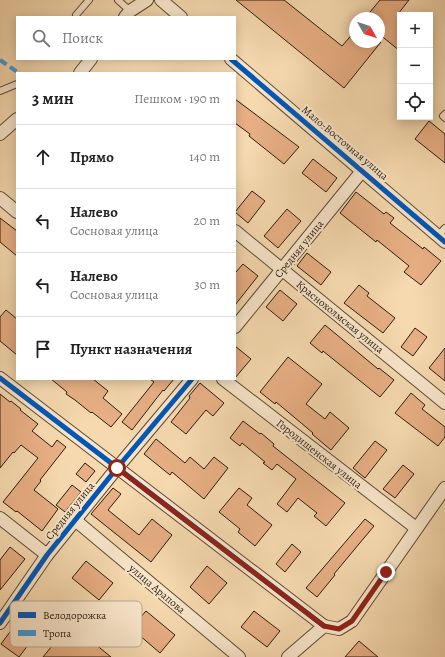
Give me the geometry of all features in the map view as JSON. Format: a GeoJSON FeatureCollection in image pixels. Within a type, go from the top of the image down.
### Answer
{"type":"FeatureCollection","features":[{"type":"Feature","properties":{"kind":"street"},"geometry":{"type":"LineString","coordinates":[[128,14],[147,0]]}},
{"type":"Feature","properties":{"kind":"street"},"geometry":{"type":"LineString","coordinates":[[162,0],[181,16]]}},
{"type":"Feature","properties":{"kind":"street"},"geometry":{"type":"LineString","coordinates":[[81,72],[90,60]]}},
{"type":"Feature","properties":{"kind":"street","name":"Мало-Восточная улица"},"geometry":{"type":"LineString","coordinates":[[232,60],[362,171],[443,235]]}},
{"type":"Feature","properties":{"kind":"street"},"geometry":{"type":"LineString","coordinates":[[0,134],[16,120]]}},
{"type":"Feature","properties":{"kind":"street","name":"Средняя улица"},"geometry":{"type":"LineString","coordinates":[[236,326],[362,171]]}},
{"type":"Feature","properties":{"kind":"street"},"geometry":{"type":"LineString","coordinates":[[0,198],[16,211]]}},
{"type":"Feature","properties":{"kind":"street","name":"Краснохолмская улица"},"geometry":{"type":"LineString","coordinates":[[236,232],[445,402]]}},
{"type":"Feature","properties":{"kind":"street"},"geometry":{"type":"LineString","coordinates":[[0,378],[324,626],[339,629],[352,621],[445,488]]}},
{"type":"Feature","properties":{"kind":"street","name":"Средняя улица"},"geometry":{"type":"LineString","coordinates":[[15,601],[47,555],[117,468],[191,380]]}},
{"type":"Feature","properties":{"kind":"street","name":"Городищенская улица"},"geometry":{"type":"LineString","coordinates":[[224,380],[416,528]]}},
{"type":"Feature","properties":{"kind":"street"},"geometry":{"type":"LineString","coordinates":[[0,518],[47,555]]}},
{"type":"Feature","properties":{"kind":"street","name":"улица Арапова"},"geometry":{"type":"LineString","coordinates":[[75,520],[239,657]]}},
{"type":"Feature","properties":{"kind":"street","name":"Средняя улица"},"geometry":{"type":"LineString","coordinates":[[0,623],[10,609]]}},
{"type":"Feature","properties":{"kind":"street"},"geometry":{"type":"LineString","coordinates":[[288,657],[324,626]]}},
{"type":"Feature","properties":{"kind":"lane"},"geometry":{"type":"LineString","coordinates":[[76,15],[89,0]]}},
{"type":"Feature","properties":{"kind":"lane"},"geometry":{"type":"LineString","coordinates":[[118,0],[128,14]]}},
{"type":"Feature","properties":{"kind":"lane"},"geometry":{"type":"LineString","coordinates":[[0,91],[16,84]]}},
{"type":"Feature","properties":{"kind":"lane"},"geometry":{"type":"LineString","coordinates":[[445,114],[443,116],[445,118]]}},
{"type":"Feature","properties":{"kind":"building"},"geometry":{"type":"Polygon","coordinates":[[[236,0],[284,0],[342,46],[349,38],[349,48],[376,48],[344,88],[236,0]]]}},
{"type":"Feature","properties":{"kind":"building"},"geometry":{"type":"Polygon","coordinates":[[[380,0],[409,0],[400,12],[397,12],[397,49],[385,39],[385,12],[370,12],[380,0]]]}},
{"type":"Feature","properties":{"kind":"building"},"geometry":{"type":"Polygon","coordinates":[[[236,100],[299,147],[284,164],[249,136],[250,134],[236,124],[236,100]]]}},
{"type":"Feature","properties":{"kind":"building"},"geometry":{"type":"Polygon","coordinates":[[[429,121],[445,134],[445,163],[415,139],[429,121]]]}},
{"type":"Feature","properties":{"kind":"building"},"geometry":{"type":"Polygon","coordinates":[[[313,159],[337,178],[326,192],[302,173],[313,159]]]}},
{"type":"Feature","properties":{"kind":"building"},"geometry":{"type":"Polygon","coordinates":[[[252,191],[265,201],[248,223],[236,213],[236,211],[252,191]]]}},
{"type":"Feature","properties":{"kind":"building"},"geometry":{"type":"Polygon","coordinates":[[[356,192],[384,214],[386,212],[394,218],[390,223],[441,261],[421,285],[404,272],[409,266],[340,213],[356,192]]]}},
{"type":"Feature","properties":{"kind":"building"},"geometry":{"type":"Polygon","coordinates":[[[287,209],[301,221],[278,248],[264,236],[287,209]]]}},
{"type":"Feature","properties":{"kind":"building"},"geometry":{"type":"Polygon","coordinates":[[[0,218],[16,230],[16,255],[0,242],[0,218]]]}},
{"type":"Feature","properties":{"kind":"building"},"geometry":{"type":"Polygon","coordinates":[[[307,253],[331,272],[321,285],[297,266],[307,253]]]}},
{"type":"Feature","properties":{"kind":"building"},"geometry":{"type":"Polygon","coordinates":[[[243,264],[258,276],[236,304],[236,272],[243,264]]]}},
{"type":"Feature","properties":{"kind":"building"},"geometry":{"type":"Polygon","coordinates":[[[359,285],[369,293],[367,296],[395,318],[383,333],[344,303],[359,285]]]}},
{"type":"Feature","properties":{"kind":"building"},"geometry":{"type":"Polygon","coordinates":[[[280,290],[297,304],[283,321],[266,307],[280,290]]]}},
{"type":"Feature","properties":{"kind":"building"},"geometry":{"type":"Polygon","coordinates":[[[6,310],[16,318],[16,354],[0,341],[0,317],[6,310]]]}},
{"type":"Feature","properties":{"kind":"building"},"geometry":{"type":"Polygon","coordinates":[[[325,325],[378,369],[379,368],[394,380],[380,397],[323,351],[322,353],[310,343],[325,325]]]}},
{"type":"Feature","properties":{"kind":"building"},"geometry":{"type":"Polygon","coordinates":[[[415,328],[427,337],[413,356],[401,347],[415,328]]]}},
{"type":"Feature","properties":{"kind":"building"},"geometry":{"type":"Polygon","coordinates":[[[236,347],[251,359],[236,377],[236,347]]]}},
{"type":"Feature","properties":{"kind":"building"},"geometry":{"type":"Polygon","coordinates":[[[445,348],[445,381],[429,368],[445,348]]]}},
{"type":"Feature","properties":{"kind":"building"},"geometry":{"type":"Polygon","coordinates":[[[288,357],[322,384],[306,404],[325,419],[330,412],[349,428],[331,450],[276,402],[275,404],[260,392],[288,357]]]}},
{"type":"Feature","properties":{"kind":"building"},"geometry":{"type":"Polygon","coordinates":[[[52,380],[94,380],[108,391],[103,398],[122,414],[111,427],[66,394],[67,392],[52,380]]]}},
{"type":"Feature","properties":{"kind":"building"},"geometry":{"type":"Polygon","coordinates":[[[151,380],[173,380],[164,391],[163,390],[132,430],[122,422],[154,382],[151,380]]]}},
{"type":"Feature","properties":{"kind":"building"},"geometry":{"type":"Polygon","coordinates":[[[200,383],[224,403],[213,416],[206,410],[186,434],[171,422],[200,383]]]}},
{"type":"Feature","properties":{"kind":"building"},"geometry":{"type":"Polygon","coordinates":[[[411,393],[425,405],[422,409],[445,427],[445,437],[438,446],[395,413],[411,393]]]}},
{"type":"Feature","properties":{"kind":"building"},"geometry":{"type":"Polygon","coordinates":[[[0,394],[10,402],[11,401],[38,424],[32,431],[52,447],[57,440],[66,447],[34,490],[58,509],[42,531],[3,502],[38,458],[21,445],[0,468],[0,394]]]}},
{"type":"Feature","properties":{"kind":"building"},"geometry":{"type":"Polygon","coordinates":[[[243,421],[260,434],[261,433],[274,444],[273,446],[345,503],[326,526],[314,516],[317,513],[298,498],[287,512],[277,504],[296,479],[277,464],[272,470],[263,463],[265,462],[242,443],[240,446],[230,438],[243,421]]]}},
{"type":"Feature","properties":{"kind":"building"},"geometry":{"type":"Polygon","coordinates":[[[156,439],[185,463],[190,457],[204,469],[214,457],[228,468],[204,499],[172,472],[170,475],[144,454],[156,439]]]}},
{"type":"Feature","properties":{"kind":"building"},"geometry":{"type":"Polygon","coordinates":[[[375,441],[387,450],[365,478],[353,468],[375,441]]]}},
{"type":"Feature","properties":{"kind":"building"},"geometry":{"type":"Polygon","coordinates":[[[85,463],[95,471],[86,482],[76,474],[85,463]]]}},
{"type":"Feature","properties":{"kind":"building"},"geometry":{"type":"Polygon","coordinates":[[[403,465],[414,474],[395,498],[383,489],[403,465]]]}},
{"type":"Feature","properties":{"kind":"building"},"geometry":{"type":"Polygon","coordinates":[[[72,485],[81,492],[65,512],[56,505],[72,485]]]}},
{"type":"Feature","properties":{"kind":"building"},"geometry":{"type":"Polygon","coordinates":[[[113,488],[121,494],[108,510],[139,535],[152,519],[172,535],[151,562],[91,514],[113,488]]]}},
{"type":"Feature","properties":{"kind":"building"},"geometry":{"type":"Polygon","coordinates":[[[239,488],[252,498],[247,505],[272,525],[255,546],[238,532],[240,529],[219,512],[239,488]]]}},
{"type":"Feature","properties":{"kind":"building"},"geometry":{"type":"Polygon","coordinates":[[[365,519],[374,526],[317,597],[306,588],[365,519]]]}},
{"type":"Feature","properties":{"kind":"building"},"geometry":{"type":"Polygon","coordinates":[[[292,544],[301,552],[285,572],[276,564],[292,544]]]}},
{"type":"Feature","properties":{"kind":"building"},"geometry":{"type":"Polygon","coordinates":[[[10,547],[25,559],[0,590],[0,560],[10,547]]]}},
{"type":"Feature","properties":{"kind":"building"},"geometry":{"type":"Polygon","coordinates":[[[86,561],[113,583],[99,600],[72,578],[86,561]]]}},
{"type":"Feature","properties":{"kind":"building"},"geometry":{"type":"Polygon","coordinates":[[[207,566],[227,583],[209,604],[190,587],[207,566]]]}},
{"type":"Feature","properties":{"kind":"building"},"geometry":{"type":"Polygon","coordinates":[[[146,611],[175,635],[160,653],[142,637],[142,616],[146,611]]]}},
{"type":"Feature","properties":{"kind":"building"},"geometry":{"type":"Polygon","coordinates":[[[254,611],[280,631],[267,647],[241,627],[254,611]]]}},
{"type":"Feature","properties":{"kind":"building"},"geometry":{"type":"Polygon","coordinates":[[[10,632],[10,647],[27,647],[19,657],[1,644],[10,632]]]}},
{"type":"Feature","properties":{"kind":"building"},"geometry":{"type":"Polygon","coordinates":[[[359,641],[378,657],[345,657],[359,641]]]}},
{"type":"Feature","properties":{"kind":"building"},"geometry":{"type":"Polygon","coordinates":[[[51,647],[99,647],[111,657],[43,657],[51,647]]]}},
{"type":"Feature","properties":{"kind":"marked path"},"geometry":{"type":"LineString","coordinates":[[0,60],[18,72]]}},
{"type":"Feature","properties":{"kind":"cycle path"},"geometry":{"type":"LineString","coordinates":[[232,60],[445,242]]}},
{"type":"Feature","properties":{"kind":"cycle path"},"geometry":{"type":"LineString","coordinates":[[0,378],[324,626]]}},
{"type":"Feature","properties":{"kind":"cycle path"},"geometry":{"type":"LineString","coordinates":[[15,601],[47,555],[117,468],[191,380]]}},
{"type":"Feature","properties":{"kind":"cycle path"},"geometry":{"type":"LineString","coordinates":[[0,623],[10,609]]}},
{"type":"Feature","properties":{"kind":"route"},"geometry":{"type":"LineString","coordinates":[[117,468],[324,626],[339,629],[352,621],[386,572]]}}]}
